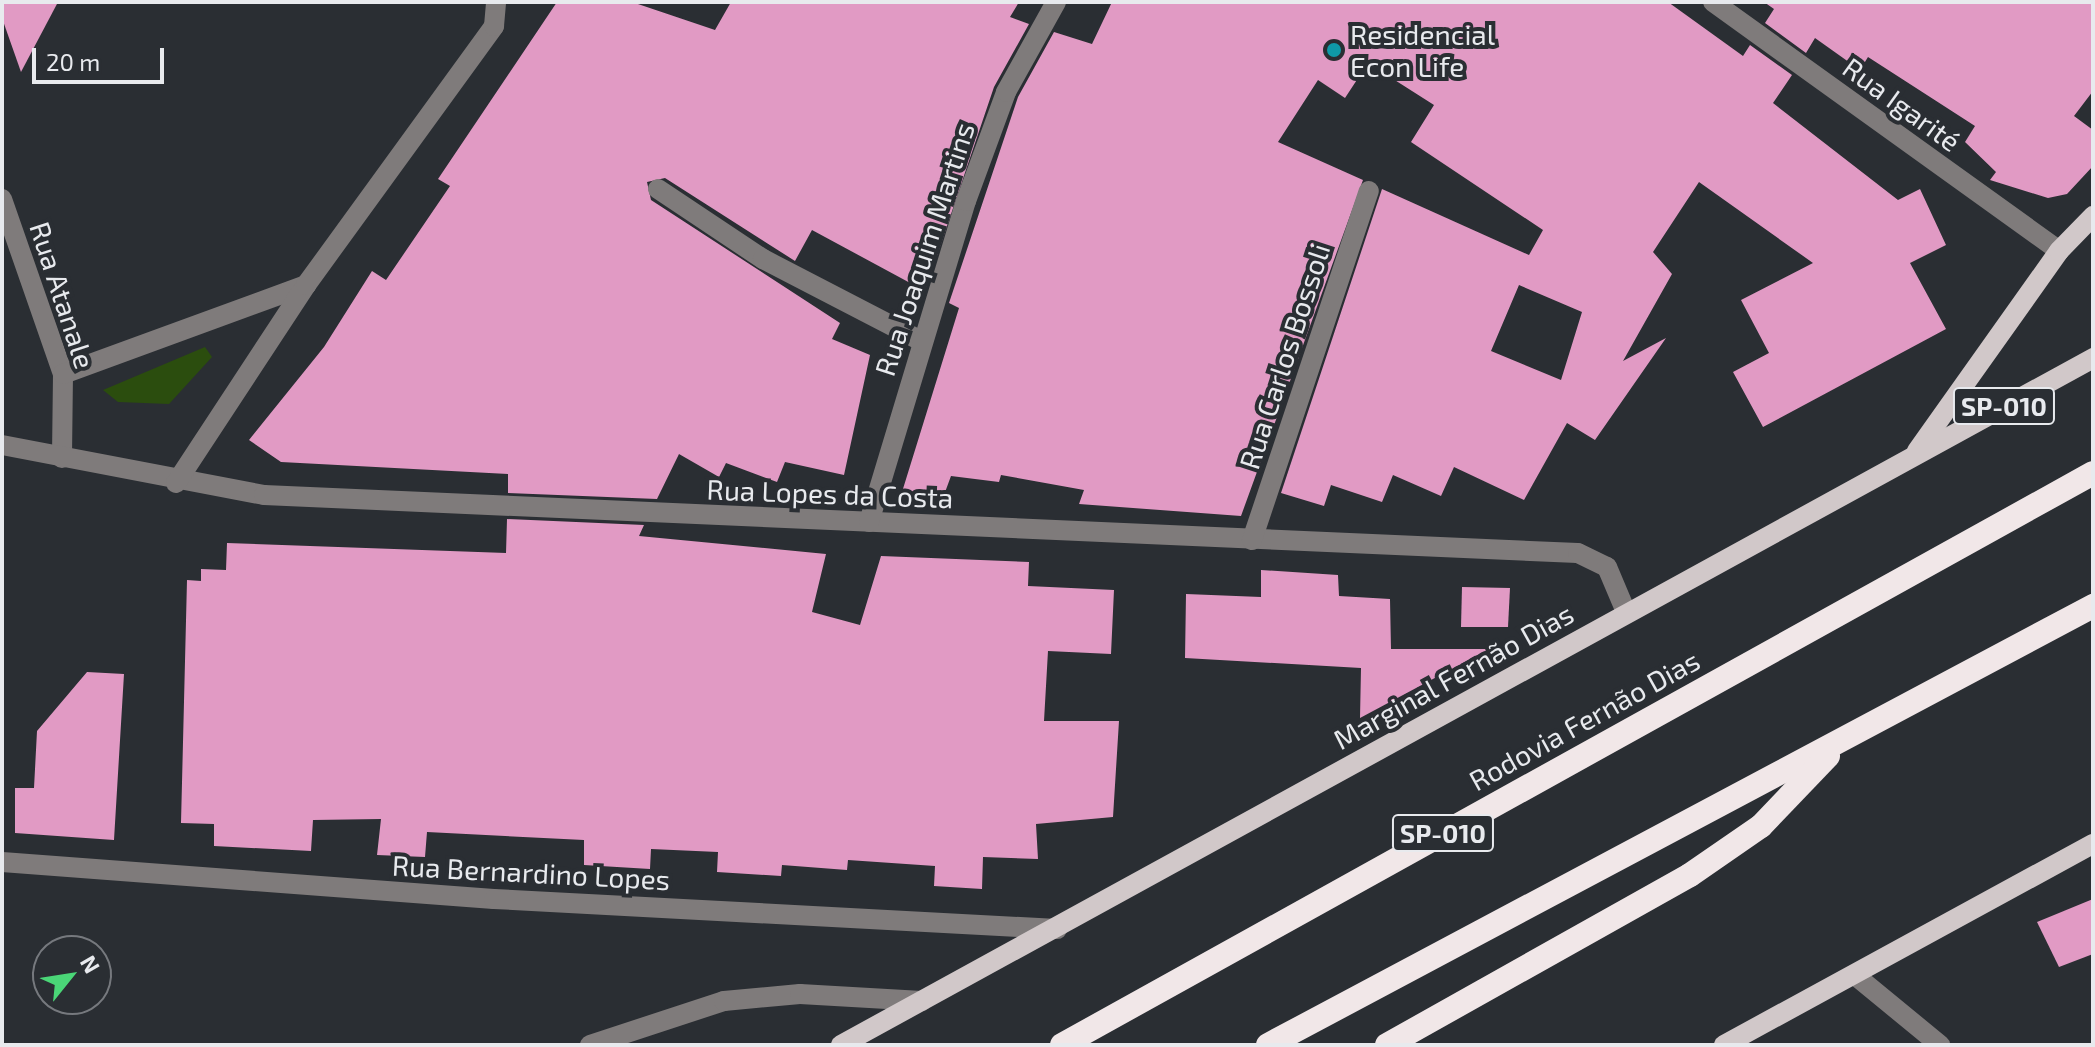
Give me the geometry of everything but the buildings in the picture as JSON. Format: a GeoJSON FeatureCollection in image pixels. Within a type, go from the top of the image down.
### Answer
{"type":"FeatureCollection","features":[{"type":"Feature","properties":{"kind":"highway","name":"Rodovia Fernão Dias"},"geometry":{"type":"LineString","coordinates":[[1062,1045],[2093,473]]}},
{"type":"Feature","properties":{"kind":"highway"},"geometry":{"type":"LineString","coordinates":[[1268,1045],[1882,721],[2093,606]]}},
{"type":"Feature","properties":{"kind":"highway"},"geometry":{"type":"LineString","coordinates":[[1387,1045],[1690,875],[1761,826],[1840,743]]}},
{"type":"Feature","properties":{"kind":"main road"},"geometry":{"type":"LineString","coordinates":[[1915,455],[2059,251],[2093,216]]}},
{"type":"Feature","properties":{"kind":"main road","name":"Marginal Fernão Dias"},"geometry":{"type":"LineString","coordinates":[[841,1045],[2093,358]]}},
{"type":"Feature","properties":{"kind":"main road"},"geometry":{"type":"LineString","coordinates":[[1724,1045],[1856,976],[2093,844]]}},
{"type":"Feature","properties":{"kind":"street"},"geometry":{"type":"LineString","coordinates":[[176,483],[306,285],[494,26],[496,2]]}},
{"type":"Feature","properties":{"kind":"street","name":"Rua Joaquim Martins"},"geometry":{"type":"LineString","coordinates":[[869,522],[921,341],[1006,92],[1056,2]]}},
{"type":"Feature","properties":{"kind":"street","name":"Rua Igarité"},"geometry":{"type":"LineString","coordinates":[[1713,2],[2059,251]]}},
{"type":"Feature","properties":{"kind":"street"},"geometry":{"type":"LineString","coordinates":[[658,189],[763,259],[921,341]]}},
{"type":"Feature","properties":{"kind":"street","name":"Rua Carlos Bossoli"},"geometry":{"type":"LineString","coordinates":[[1252,540],[1369,191]]}},
{"type":"Feature","properties":{"kind":"street","name":"Rua Atanale"},"geometry":{"type":"LineString","coordinates":[[2,199],[63,374],[62,458]]}},
{"type":"Feature","properties":{"kind":"street"},"geometry":{"type":"LineString","coordinates":[[63,374],[306,285]]}},
{"type":"Feature","properties":{"kind":"street","name":"Rua Lopes da Costa"},"geometry":{"type":"LineString","coordinates":[[2,445],[176,483],[264,495],[1578,553],[1607,567],[1626,612]]}},
{"type":"Feature","properties":{"kind":"street","name":"Rua Bernardino Lopes"},"geometry":{"type":"LineString","coordinates":[[2,862],[509,900],[1057,929]]}},
{"type":"Feature","properties":{"kind":"street"},"geometry":{"type":"LineString","coordinates":[[1856,976],[1940,1045]]}},
{"type":"Feature","properties":{"kind":"street"},"geometry":{"type":"LineString","coordinates":[[590,1045],[724,1001],[800,994],[922,1001]]}},
{"type":"Feature","properties":{"kind":"green space"},"geometry":{"type":"Polygon","coordinates":[[[205,347],[212,357],[169,404],[118,402],[103,390],[205,347]]]}},
{"type":"Feature","properties":{"kind":"place","name":"Residencial Econ Life"},"geometry":{"type":"Point","coordinates":[1334,50]}}]}
